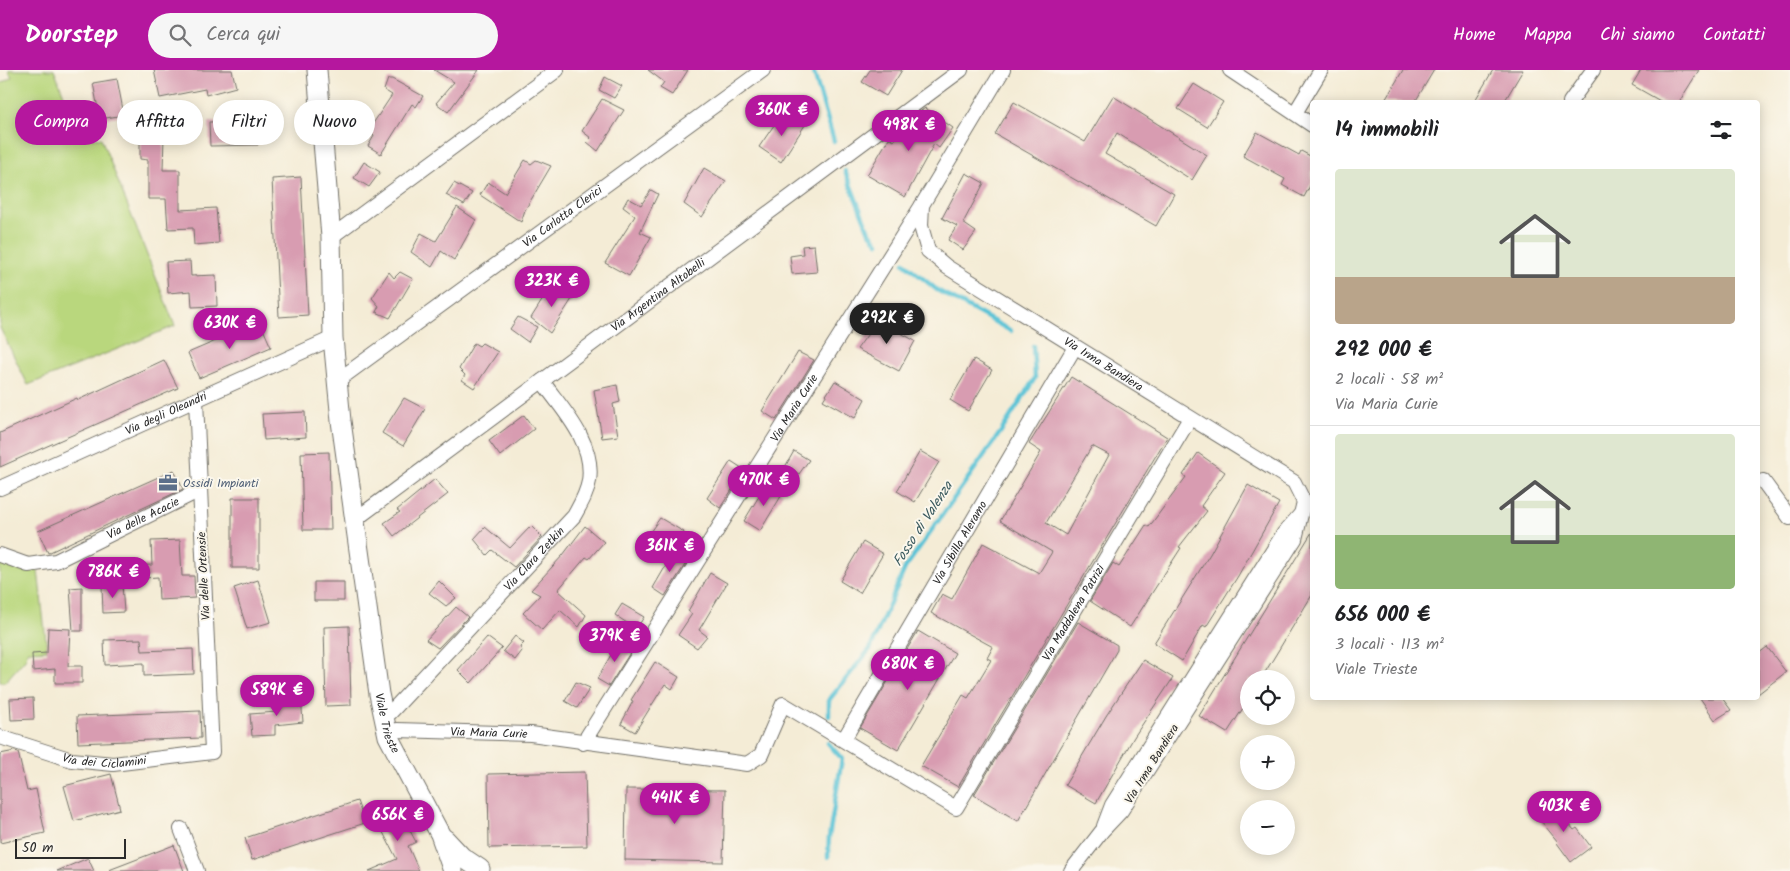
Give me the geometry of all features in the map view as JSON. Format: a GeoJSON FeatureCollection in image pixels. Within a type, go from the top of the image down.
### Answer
{"type":"FeatureCollection","features":[{"type":"Feature","properties":{"kind":"street"},"geometry":{"type":"LineString","coordinates":[[331,236],[557,70]]}},
{"type":"Feature","properties":{"kind":"street","name":"Via Carlotta Clerici"},"geometry":{"type":"LineString","coordinates":[[337,381],[763,70]]}},
{"type":"Feature","properties":{"kind":"street","name":"Via Argentina Altobelli"},"geometry":{"type":"LineString","coordinates":[[356,519],[961,70]]}},
{"type":"Feature","properties":{"kind":"street","name":"Via Maria Curie"},"geometry":{"type":"LineString","coordinates":[[583,743],[922,205],[1003,70]]}},
{"type":"Feature","properties":{"kind":"street"},"geometry":{"type":"LineString","coordinates":[[1230,70],[1310,124]]}},
{"type":"Feature","properties":{"kind":"street"},"geometry":{"type":"LineString","coordinates":[[1295,113],[1321,70]]}},
{"type":"Feature","properties":{"kind":"street"},"geometry":{"type":"LineString","coordinates":[[1571,100],[1592,70]]}},
{"type":"Feature","properties":{"kind":"street"},"geometry":{"type":"LineString","coordinates":[[321,72],[331,236],[333,338],[337,381],[379,694]]}},
{"type":"Feature","properties":{"kind":"street","name":"Via Irma Bandiera"},"geometry":{"type":"LineString","coordinates":[[922,205],[921,226],[928,251],[947,267],[1294,482],[1304,502],[1302,512],[1284,533],[1112,805],[1102,831],[1071,871]]}},
{"type":"Feature","properties":{"kind":"street","name":"Via degli Oleandri"},"geometry":{"type":"LineString","coordinates":[[0,488],[333,338]]}},
{"type":"Feature","properties":{"kind":"street","name":"Via Sibilla Aleramo"},"geometry":{"type":"LineString","coordinates":[[844,739],[1076,347]]}},
{"type":"Feature","properties":{"kind":"street","name":"Via Clara Zetkin"},"geometry":{"type":"LineString","coordinates":[[390,713],[574,516],[586,494],[590,479],[588,458],[583,442],[577,430],[542,381]]}},
{"type":"Feature","properties":{"kind":"street","name":"Via delle Ortensie"},"geometry":{"type":"LineString","coordinates":[[196,400],[212,752]]}},
{"type":"Feature","properties":{"kind":"street","name":"Via Maddalena Patrizi"},"geometry":{"type":"LineString","coordinates":[[844,739],[956,808],[1190,418]]}},
{"type":"Feature","properties":{"kind":"street"},"geometry":{"type":"LineString","coordinates":[[1763,481],[1790,518]]}},
{"type":"Feature","properties":{"kind":"street","name":"Via delle Acacie"},"geometry":{"type":"LineString","coordinates":[[0,554],[28,564],[56,561],[200,490]]}},
{"type":"Feature","properties":{"kind":"street","name":"Viale Trieste"},"geometry":{"type":"LineString","coordinates":[[379,694],[397,730],[407,769]]}},
{"type":"Feature","properties":{"kind":"street","name":"Viale Trieste"},"geometry":{"type":"LineString","coordinates":[[379,694],[388,736],[396,755],[407,769],[440,834],[453,871]]}},
{"type":"Feature","properties":{"kind":"street","name":"Via Maria Curie"},"geometry":{"type":"LineString","coordinates":[[397,730],[531,734],[583,743],[748,764],[761,755],[783,704],[844,739]]}},
{"type":"Feature","properties":{"kind":"street","name":"Via dei Ciclamini"},"geometry":{"type":"LineString","coordinates":[[0,736],[72,760],[113,764],[212,752]]}},
{"type":"Feature","properties":{"kind":"street"},"geometry":{"type":"LineString","coordinates":[[181,829],[196,871]]}},
{"type":"Feature","properties":{"kind":"street","name":"Viale Trieste"},"geometry":{"type":"LineString","coordinates":[[440,834],[462,857],[482,870]]}},
{"type":"Feature","properties":{"kind":"green space"},"geometry":{"type":"Polygon","coordinates":[[[8,70],[54,70],[66,100],[15,100],[15,145],[104,145],[175,326],[28,385],[0,328],[0,84],[12,77],[8,70]]]}},
{"type":"Feature","properties":{"kind":"green space"},"geometry":{"type":"Polygon","coordinates":[[[0,560],[38,570],[47,650],[27,651],[26,658],[5,682],[0,682],[0,560]]]}},
{"type":"Feature","properties":{"kind":"building"},"geometry":{"type":"Polygon","coordinates":[[[154,70],[232,70],[236,87],[206,95],[205,89],[160,98],[154,70]]]}},
{"type":"Feature","properties":{"kind":"building"},"geometry":{"type":"Polygon","coordinates":[[[434,70],[479,70],[448,112],[436,103],[454,82],[434,70]]]}},
{"type":"Feature","properties":{"kind":"building"},"geometry":{"type":"Polygon","coordinates":[[[648,70],[688,70],[672,95],[660,88],[664,82],[648,70]]]}},
{"type":"Feature","properties":{"kind":"building"},"geometry":{"type":"Polygon","coordinates":[[[870,70],[902,70],[886,96],[862,82],[870,70]]]}},
{"type":"Feature","properties":{"kind":"building"},"geometry":{"type":"Polygon","coordinates":[[[1403,70],[1434,70],[1416,100],[1385,100],[1403,70]]]}},
{"type":"Feature","properties":{"kind":"building"},"geometry":{"type":"Polygon","coordinates":[[[1493,70],[1523,70],[1505,100],[1475,100],[1493,70]]]}},
{"type":"Feature","properties":{"kind":"building"},"geometry":{"type":"Polygon","coordinates":[[[1641,70],[1699,70],[1680,100],[1658,100],[1632,85],[1641,70]]]}},
{"type":"Feature","properties":{"kind":"building"},"geometry":{"type":"Polygon","coordinates":[[[605,77],[622,86],[614,98],[599,90],[605,77]]]}},
{"type":"Feature","properties":{"kind":"building"},"geometry":{"type":"Polygon","coordinates":[[[117,79],[121,100],[117,100],[117,116],[107,118],[107,100],[96,100],[93,83],[117,79]]]}},
{"type":"Feature","properties":{"kind":"building"},"geometry":{"type":"Polygon","coordinates":[[[388,79],[392,79],[423,96],[416,107],[412,104],[381,154],[368,146],[375,145],[375,120],[392,95],[384,90],[388,79]]]}},
{"type":"Feature","properties":{"kind":"building"},"geometry":{"type":"Polygon","coordinates":[[[1194,84],[1223,102],[1207,127],[1178,109],[1194,84]]]}},
{"type":"Feature","properties":{"kind":"building"},"geometry":{"type":"Polygon","coordinates":[[[1113,96],[1207,155],[1192,180],[1117,133],[1105,154],[1174,194],[1156,226],[995,134],[1014,102],[1085,142],[1113,96]]]}},
{"type":"Feature","properties":{"kind":"building"},"geometry":{"type":"Polygon","coordinates":[[[602,99],[624,110],[598,151],[587,142],[591,138],[582,131],[602,99]]]}},
{"type":"Feature","properties":{"kind":"building"},"geometry":{"type":"Polygon","coordinates":[[[925,108],[953,128],[939,148],[934,144],[905,197],[867,175],[889,138],[894,141],[909,120],[925,108]]]}},
{"type":"Feature","properties":{"kind":"building"},"geometry":{"type":"Polygon","coordinates":[[[783,112],[805,125],[781,162],[759,147],[783,112]]]}},
{"type":"Feature","properties":{"kind":"building"},"geometry":{"type":"Polygon","coordinates":[[[209,122],[213,122],[213,145],[258,145],[210,146],[209,122]]]}},
{"type":"Feature","properties":{"kind":"building"},"geometry":{"type":"Polygon","coordinates":[[[1257,132],[1299,155],[1301,151],[1310,156],[1310,186],[1304,197],[1282,185],[1285,179],[1243,156],[1257,132]]]}},
{"type":"Feature","properties":{"kind":"building"},"geometry":{"type":"Polygon","coordinates":[[[140,145],[164,145],[163,170],[180,170],[180,210],[216,208],[219,243],[194,245],[193,228],[168,229],[166,199],[148,199],[148,160],[140,159],[140,145]]]}},
{"type":"Feature","properties":{"kind":"building"},"geometry":{"type":"Polygon","coordinates":[[[525,160],[531,164],[536,160],[551,166],[525,210],[521,222],[480,195],[488,182],[505,193],[525,160]]]}},
{"type":"Feature","properties":{"kind":"building"},"geometry":{"type":"Polygon","coordinates":[[[364,162],[380,172],[369,187],[354,178],[364,162]]]}},
{"type":"Feature","properties":{"kind":"building"},"geometry":{"type":"Polygon","coordinates":[[[704,168],[726,181],[702,217],[684,204],[704,168]]]}},
{"type":"Feature","properties":{"kind":"building"},"geometry":{"type":"Polygon","coordinates":[[[966,173],[984,183],[963,223],[976,232],[963,250],[948,240],[957,226],[942,218],[966,173]]]}},
{"type":"Feature","properties":{"kind":"building"},"geometry":{"type":"Polygon","coordinates":[[[301,177],[308,315],[279,317],[272,179],[301,177]]]}},
{"type":"Feature","properties":{"kind":"building"},"geometry":{"type":"Polygon","coordinates":[[[454,183],[472,193],[464,205],[446,195],[454,183]]]}},
{"type":"Feature","properties":{"kind":"building"},"geometry":{"type":"Polygon","coordinates":[[[651,190],[658,194],[640,232],[651,237],[629,276],[605,263],[635,216],[623,207],[628,198],[641,205],[651,190]]]}},
{"type":"Feature","properties":{"kind":"building"},"geometry":{"type":"Polygon","coordinates":[[[457,207],[476,220],[454,260],[441,251],[432,267],[411,252],[421,233],[436,241],[457,207]]]}},
{"type":"Feature","properties":{"kind":"building"},"geometry":{"type":"Polygon","coordinates":[[[814,245],[817,272],[792,274],[790,256],[803,254],[802,246],[814,245]]]}},
{"type":"Feature","properties":{"kind":"building"},"geometry":{"type":"Polygon","coordinates":[[[190,261],[191,276],[216,275],[217,306],[192,307],[191,291],[168,293],[166,262],[190,261]]]}},
{"type":"Feature","properties":{"kind":"building"},"geometry":{"type":"Polygon","coordinates":[[[389,272],[394,278],[400,272],[413,279],[390,318],[376,312],[379,306],[372,298],[389,272]]]}},
{"type":"Feature","properties":{"kind":"building"},"geometry":{"type":"Polygon","coordinates":[[[558,287],[574,296],[550,333],[531,318],[550,288],[556,292],[558,287]]]}},
{"type":"Feature","properties":{"kind":"building"},"geometry":{"type":"Polygon","coordinates":[[[518,317],[537,327],[528,342],[510,329],[518,317]]]}},
{"type":"Feature","properties":{"kind":"building"},"geometry":{"type":"Polygon","coordinates":[[[878,320],[915,341],[899,371],[857,349],[878,320]]]}},
{"type":"Feature","properties":{"kind":"building"},"geometry":{"type":"Polygon","coordinates":[[[260,322],[271,347],[199,378],[188,353],[260,322]]]}},
{"type":"Feature","properties":{"kind":"building"},"geometry":{"type":"Polygon","coordinates":[[[474,343],[479,346],[482,343],[498,352],[474,388],[462,380],[465,375],[459,369],[474,343]]]}},
{"type":"Feature","properties":{"kind":"building"},"geometry":{"type":"Polygon","coordinates":[[[798,352],[814,360],[776,420],[762,411],[798,352]]]}},
{"type":"Feature","properties":{"kind":"building"},"geometry":{"type":"Polygon","coordinates":[[[974,359],[992,370],[968,411],[950,400],[974,359]]]}},
{"type":"Feature","properties":{"kind":"building"},"geometry":{"type":"Polygon","coordinates":[[[164,360],[178,388],[0,467],[0,433],[77,398],[78,400],[164,360]]]}},
{"type":"Feature","properties":{"kind":"building"},"geometry":{"type":"Polygon","coordinates":[[[1071,377],[1167,437],[958,787],[921,766],[963,695],[968,698],[991,660],[987,658],[993,647],[931,613],[942,594],[952,599],[983,543],[1039,573],[1052,552],[1000,521],[1041,452],[1029,444],[1071,377]],[[1092,446],[1046,523],[1066,535],[1109,455],[1092,446]]]}},
{"type":"Feature","properties":{"kind":"building"},"geometry":{"type":"Polygon","coordinates":[[[835,381],[865,399],[855,418],[823,400],[835,381]]]}},
{"type":"Feature","properties":{"kind":"building"},"geometry":{"type":"Polygon","coordinates":[[[617,385],[620,402],[613,404],[618,436],[602,438],[594,390],[617,385]]]}},
{"type":"Feature","properties":{"kind":"building"},"geometry":{"type":"Polygon","coordinates":[[[404,398],[425,409],[403,446],[382,433],[404,398]]]}},
{"type":"Feature","properties":{"kind":"building"},"geometry":{"type":"Polygon","coordinates":[[[305,412],[306,437],[264,440],[262,414],[305,412]]]}},
{"type":"Feature","properties":{"kind":"building"},"geometry":{"type":"Polygon","coordinates":[[[524,415],[534,429],[500,456],[489,441],[524,415]]]}},
{"type":"Feature","properties":{"kind":"building"},"geometry":{"type":"Polygon","coordinates":[[[794,451],[809,460],[799,474],[785,467],[794,451]]]}},
{"type":"Feature","properties":{"kind":"building"},"geometry":{"type":"Polygon","coordinates":[[[920,451],[939,462],[915,502],[897,491],[920,451]]]}},
{"type":"Feature","properties":{"kind":"building"},"geometry":{"type":"Polygon","coordinates":[[[329,452],[331,530],[303,530],[301,453],[329,452]]]}},
{"type":"Feature","properties":{"kind":"building"},"geometry":{"type":"Polygon","coordinates":[[[1198,453],[1225,472],[1201,506],[1207,511],[1179,547],[1181,548],[1130,627],[1090,601],[1113,563],[1119,567],[1146,525],[1149,527],[1186,477],[1183,475],[1198,453]]]}},
{"type":"Feature","properties":{"kind":"building"},"geometry":{"type":"Polygon","coordinates":[[[731,461],[745,470],[720,508],[707,498],[731,461]]]}},
{"type":"Feature","properties":{"kind":"building"},"geometry":{"type":"Polygon","coordinates":[[[174,470],[183,489],[48,553],[38,531],[174,470]]]}},
{"type":"Feature","properties":{"kind":"building"},"geometry":{"type":"Polygon","coordinates":[[[435,479],[448,494],[394,536],[384,523],[400,512],[397,510],[435,479]]]}},
{"type":"Feature","properties":{"kind":"building"},"geometry":{"type":"Polygon","coordinates":[[[767,483],[783,493],[760,531],[744,521],[767,483]]]}},
{"type":"Feature","properties":{"kind":"building"},"geometry":{"type":"Polygon","coordinates":[[[1248,485],[1279,503],[1238,576],[1206,627],[1203,625],[1182,661],[1154,643],[1210,554],[1248,485]]]}},
{"type":"Feature","properties":{"kind":"building"},"geometry":{"type":"Polygon","coordinates":[[[232,498],[259,498],[259,568],[232,568],[232,498]]]}},
{"type":"Feature","properties":{"kind":"building"},"geometry":{"type":"Polygon","coordinates":[[[660,518],[684,532],[674,551],[650,532],[660,518]]]}},
{"type":"Feature","properties":{"kind":"building"},"geometry":{"type":"Polygon","coordinates":[[[531,526],[542,537],[514,567],[492,550],[487,555],[474,539],[485,527],[510,548],[531,526]]]}},
{"type":"Feature","properties":{"kind":"building"},"geometry":{"type":"Polygon","coordinates":[[[585,526],[604,542],[589,559],[586,557],[558,590],[586,615],[579,627],[560,610],[542,630],[523,613],[540,595],[531,590],[563,555],[585,526]]]}},
{"type":"Feature","properties":{"kind":"building"},"geometry":{"type":"Polygon","coordinates":[[[1310,535],[1310,598],[1266,670],[1240,670],[1240,713],[1227,733],[1199,716],[1310,535]]]}},
{"type":"Feature","properties":{"kind":"building"},"geometry":{"type":"Polygon","coordinates":[[[180,540],[182,576],[194,576],[195,598],[159,600],[158,577],[129,579],[129,566],[152,565],[151,541],[180,540]]]}},
{"type":"Feature","properties":{"kind":"building"},"geometry":{"type":"Polygon","coordinates":[[[863,542],[883,554],[860,593],[840,581],[863,542]]]}},
{"type":"Feature","properties":{"kind":"building"},"geometry":{"type":"Polygon","coordinates":[[[675,550],[688,560],[665,596],[653,588],[675,550]]]}},
{"type":"Feature","properties":{"kind":"building"},"geometry":{"type":"Polygon","coordinates":[[[710,573],[727,583],[699,630],[707,636],[697,648],[678,635],[692,614],[688,611],[710,573]]]}},
{"type":"Feature","properties":{"kind":"building"},"geometry":{"type":"Polygon","coordinates":[[[258,580],[271,622],[247,629],[234,588],[258,580]]]}},
{"type":"Feature","properties":{"kind":"building"},"geometry":{"type":"Polygon","coordinates":[[[439,581],[456,598],[446,606],[429,593],[439,581]]]}},
{"type":"Feature","properties":{"kind":"building"},"geometry":{"type":"Polygon","coordinates":[[[314,582],[344,582],[344,601],[314,601],[314,582]]]}},
{"type":"Feature","properties":{"kind":"building"},"geometry":{"type":"Polygon","coordinates":[[[122,584],[124,612],[103,613],[102,586],[122,584]]]}},
{"type":"Feature","properties":{"kind":"building"},"geometry":{"type":"Polygon","coordinates":[[[82,587],[82,631],[73,631],[70,588],[82,587]]]}},
{"type":"Feature","properties":{"kind":"building"},"geometry":{"type":"Polygon","coordinates":[[[622,604],[644,617],[636,629],[615,615],[622,604]]]}},
{"type":"Feature","properties":{"kind":"building"},"geometry":{"type":"Polygon","coordinates":[[[456,607],[468,617],[438,648],[426,640],[456,607]]]}},
{"type":"Feature","properties":{"kind":"building"},"geometry":{"type":"Polygon","coordinates":[[[1078,622],[1117,645],[1117,650],[1018,821],[974,795],[1078,622]]]}},
{"type":"Feature","properties":{"kind":"building"},"geometry":{"type":"Polygon","coordinates":[[[349,626],[351,705],[326,706],[324,627],[349,626]]]}},
{"type":"Feature","properties":{"kind":"building"},"geometry":{"type":"Polygon","coordinates":[[[48,628],[70,629],[68,666],[82,666],[82,683],[55,683],[55,669],[33,671],[32,654],[47,653],[48,628]]]}},
{"type":"Feature","properties":{"kind":"building"},"geometry":{"type":"Polygon","coordinates":[[[918,631],[955,653],[898,750],[860,728],[918,631]]]}},
{"type":"Feature","properties":{"kind":"building"},"geometry":{"type":"Polygon","coordinates":[[[515,636],[524,643],[520,647],[522,651],[515,660],[503,651],[515,636]]]}},
{"type":"Feature","properties":{"kind":"building"},"geometry":{"type":"Polygon","coordinates":[[[487,637],[502,648],[471,683],[458,670],[487,637]]]}},
{"type":"Feature","properties":{"kind":"building"},"geometry":{"type":"Polygon","coordinates":[[[141,639],[142,651],[193,649],[194,674],[144,676],[144,663],[105,665],[104,640],[141,639]]]}},
{"type":"Feature","properties":{"kind":"building"},"geometry":{"type":"Polygon","coordinates":[[[619,641],[633,648],[609,686],[597,679],[619,641]]]}},
{"type":"Feature","properties":{"kind":"building"},"geometry":{"type":"Polygon","coordinates":[[[1767,647],[1786,672],[1760,692],[1760,652],[1767,647]]]}},
{"type":"Feature","properties":{"kind":"building"},"geometry":{"type":"Polygon","coordinates":[[[1143,660],[1173,678],[1134,737],[1096,803],[1065,785],[1106,716],[1143,660]]]}},
{"type":"Feature","properties":{"kind":"building"},"geometry":{"type":"Polygon","coordinates":[[[655,662],[679,677],[672,689],[665,684],[635,732],[621,724],[633,701],[631,700],[655,662]]]}},
{"type":"Feature","properties":{"kind":"building"},"geometry":{"type":"Polygon","coordinates":[[[576,682],[590,688],[577,708],[565,701],[576,682]]]}},
{"type":"Feature","properties":{"kind":"building"},"geometry":{"type":"Polygon","coordinates":[[[301,697],[303,722],[275,725],[275,735],[252,736],[250,714],[277,712],[276,699],[301,697]]]}},
{"type":"Feature","properties":{"kind":"building"},"geometry":{"type":"Polygon","coordinates":[[[33,698],[34,719],[11,720],[10,699],[33,698]]]}},
{"type":"Feature","properties":{"kind":"building"},"geometry":{"type":"Polygon","coordinates":[[[1701,700],[1724,700],[1731,710],[1715,720],[1701,700]]]}},
{"type":"Feature","properties":{"kind":"building"},"geometry":{"type":"Polygon","coordinates":[[[200,711],[201,738],[78,743],[77,716],[200,711]]]}},
{"type":"Feature","properties":{"kind":"building"},"geometry":{"type":"Polygon","coordinates":[[[18,752],[27,791],[36,789],[45,833],[0,843],[0,754],[18,752]]]}},
{"type":"Feature","properties":{"kind":"building"},"geometry":{"type":"Polygon","coordinates":[[[585,772],[587,846],[489,848],[488,774],[585,772]]]}},
{"type":"Feature","properties":{"kind":"building"},"geometry":{"type":"Polygon","coordinates":[[[111,774],[120,809],[74,821],[64,786],[111,774]]]}},
{"type":"Feature","properties":{"kind":"building"},"geometry":{"type":"Polygon","coordinates":[[[626,789],[725,790],[723,862],[625,860],[626,789]]]}},
{"type":"Feature","properties":{"kind":"building"},"geometry":{"type":"Polygon","coordinates":[[[357,801],[365,823],[252,860],[245,838],[357,801]]]}},
{"type":"Feature","properties":{"kind":"building"},"geometry":{"type":"Polygon","coordinates":[[[1552,803],[1574,830],[1577,828],[1591,847],[1571,862],[1537,816],[1552,803]]]}},
{"type":"Feature","properties":{"kind":"building"},"geometry":{"type":"Polygon","coordinates":[[[398,808],[416,842],[408,846],[419,871],[369,871],[397,859],[376,819],[398,808]]]}},
{"type":"Feature","properties":{"kind":"building"},"geometry":{"type":"Polygon","coordinates":[[[174,845],[184,871],[109,870],[174,845]]]}},
{"type":"Feature","properties":{"kind":"building"},"geometry":{"type":"Polygon","coordinates":[[[88,858],[94,871],[57,871],[88,858]]]}},
{"type":"Feature","properties":{"kind":"waterway","name":"Fosso di Valenza"},"geometry":{"type":"LineString","coordinates":[[813,70],[834,141]]}},
{"type":"Feature","properties":{"kind":"waterway","name":"Fosso di Valenza"},"geometry":{"type":"LineString","coordinates":[[845,171],[869,232],[878,243]]}},
{"type":"Feature","properties":{"kind":"waterway","name":"Fosso di Valenza"},"geometry":{"type":"LineString","coordinates":[[904,263],[937,290],[1011,331]]}},
{"type":"Feature","properties":{"kind":"waterway","name":"Fosso di Valenza"},"geometry":{"type":"LineString","coordinates":[[829,716],[829,700],[870,649],[905,568],[1002,430],[1035,378],[1033,346]]}},
{"type":"Feature","properties":{"kind":"waterway","name":"Fosso di Valenza"},"geometry":{"type":"LineString","coordinates":[[828,743],[842,759],[829,837],[828,857]]}},
{"type":"Feature","properties":{"kind":"place","name":"Ossidi Impianti"},"geometry":{"type":"Point","coordinates":[168,483]}}]}
